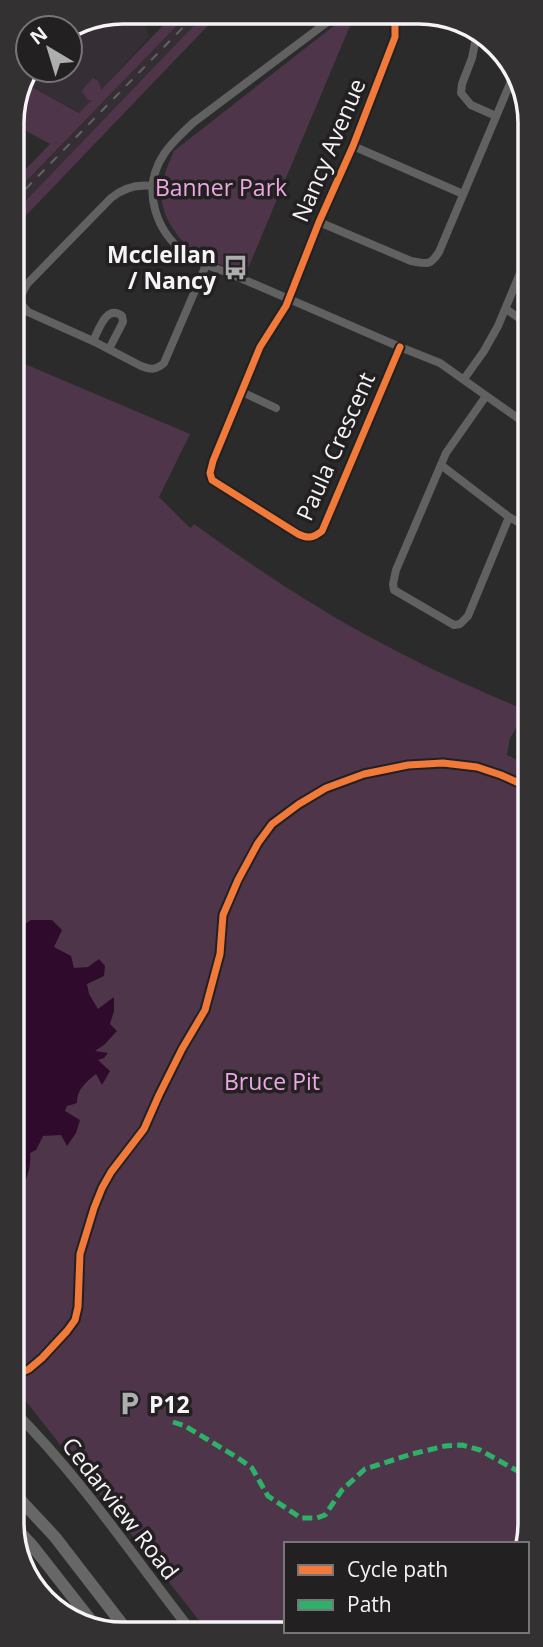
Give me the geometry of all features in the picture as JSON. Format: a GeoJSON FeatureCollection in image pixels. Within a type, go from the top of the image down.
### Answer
{"type":"FeatureCollection","features":[{"type":"Feature","properties":{"kind":"highway"},"geometry":{"type":"LineString","coordinates":[[24,1504],[55,1537],[120,1622]]}},
{"type":"Feature","properties":{"kind":"highway"},"geometry":{"type":"LineString","coordinates":[[25,1538],[86,1615]]}},
{"type":"Feature","properties":{"kind":"main road","name":"Cedarview Road"},"geometry":{"type":"LineString","coordinates":[[24,1421],[90,1497],[185,1622]]}},
{"type":"Feature","properties":{"kind":"street"},"geometry":{"type":"LineString","coordinates":[[325,24],[185,130],[163,155],[155,174],[152,193],[155,212],[163,231],[189,256],[206,265],[440,363],[518,418]]}},
{"type":"Feature","properties":{"kind":"street","name":"Nancy Avenue"},"geometry":{"type":"LineString","coordinates":[[288,299],[396,37],[395,24]]}},
{"type":"Feature","properties":{"kind":"street"},"geometry":{"type":"LineString","coordinates":[[475,42],[461,93],[471,105],[496,116]]}},
{"type":"Feature","properties":{"kind":"street"},"geometry":{"type":"LineString","coordinates":[[319,222],[411,261],[426,264],[433,261],[510,83]]}},
{"type":"Feature","properties":{"kind":"street"},"geometry":{"type":"LineString","coordinates":[[353,146],[463,194]]}},
{"type":"Feature","properties":{"kind":"street"},"geometry":{"type":"LineString","coordinates":[[25,287],[118,192],[141,185],[153,186]]}},
{"type":"Feature","properties":{"kind":"street"},"geometry":{"type":"LineString","coordinates":[[25,308],[148,369],[157,369],[164,363],[206,265]]}},
{"type":"Feature","properties":{"kind":"street"},"geometry":{"type":"LineString","coordinates":[[464,379],[498,326],[518,279]]}},
{"type":"Feature","properties":{"kind":"street","name":"Paula Crescent"},"geometry":{"type":"LineString","coordinates":[[288,299],[260,347],[209,473],[212,480],[306,538],[313,538],[321,531],[400,348]]}},
{"type":"Feature","properties":{"kind":"street"},"geometry":{"type":"LineString","coordinates":[[506,309],[518,317]]}},
{"type":"Feature","properties":{"kind":"street"},"geometry":{"type":"LineString","coordinates":[[93,341],[107,314],[118,312],[122,316],[122,322],[109,349]]}},
{"type":"Feature","properties":{"kind":"street"},"geometry":{"type":"LineString","coordinates":[[242,392],[276,408]]}},
{"type":"Feature","properties":{"kind":"street"},"geometry":{"type":"LineString","coordinates":[[486,396],[446,453],[396,570],[394,590],[454,625],[460,624],[468,616],[509,517]]}},
{"type":"Feature","properties":{"kind":"street"},"geometry":{"type":"LineString","coordinates":[[441,466],[518,522]]}},
{"type":"Feature","properties":{"kind":"shaded area"},"geometry":{"type":"Polygon","coordinates":[[[145,24],[149,37],[81,113],[32,87],[33,84],[84,84],[84,33],[104,26],[145,24]]]}},
{"type":"Feature","properties":{"kind":"shaded area"},"geometry":{"type":"Polygon","coordinates":[[[178,24],[195,24],[25,202],[25,184],[178,24]]]}},
{"type":"Feature","properties":{"kind":"shaded area"},"geometry":{"type":"Polygon","coordinates":[[[31,920],[52,920],[62,930],[54,947],[71,956],[74,968],[88,967],[99,959],[105,966],[104,976],[87,984],[89,994],[98,1009],[114,997],[110,1024],[117,1031],[95,1051],[108,1053],[98,1060],[110,1071],[102,1085],[96,1074],[80,1090],[77,1103],[67,1106],[65,1111],[80,1120],[76,1133],[67,1146],[61,1135],[43,1136],[36,1150],[30,1153],[30,1166],[24,1182],[24,924],[31,920]]]}},
{"type":"Feature","properties":{"kind":"green space"},"geometry":{"type":"Polygon","coordinates":[[[164,24],[178,24],[25,183],[25,170],[50,144],[25,130],[28,98],[32,87],[79,113],[92,100],[88,100],[82,92],[93,78],[99,83],[101,90],[164,24]]]}},
{"type":"Feature","properties":{"kind":"green space"},"geometry":{"type":"Polygon","coordinates":[[[195,24],[209,24],[25,217],[25,202],[195,24]]]}},
{"type":"Feature","properties":{"kind":"green space","name":"Banner Park"},"geometry":{"type":"Polygon","coordinates":[[[336,24],[351,24],[246,273],[195,253],[169,222],[164,212],[162,192],[165,173],[174,151],[336,24]]]}},
{"type":"Feature","properties":{"kind":"green space","name":"Bruce Pit"},"geometry":{"type":"Polygon","coordinates":[[[25,364],[190,434],[159,497],[188,526],[191,528],[194,524],[287,588],[360,632],[437,671],[518,707],[518,725],[510,738],[507,755],[518,760],[516,1542],[284,1542],[284,1622],[200,1622],[24,1400],[25,364]]]}},
{"type":"Feature","properties":{"kind":"railway"},"geometry":{"type":"LineString","coordinates":[[25,190],[186,24]]}},
{"type":"Feature","properties":{"kind":"marked path"},"geometry":{"type":"LineString","coordinates":[[173,1422],[185,1426],[252,1468],[268,1496],[301,1518],[325,1515],[342,1490],[365,1469],[445,1446],[462,1445],[480,1450],[518,1471]]}},
{"type":"Feature","properties":{"kind":"cycle path"},"geometry":{"type":"LineString","coordinates":[[395,24],[395,37],[353,146],[286,306],[260,347],[213,461],[210,473],[212,480],[298,534],[308,537],[322,531],[400,347]]}},
{"type":"Feature","properties":{"kind":"cycle path"},"geometry":{"type":"LineString","coordinates":[[24,1371],[42,1358],[75,1320],[80,1254],[94,1208],[111,1172],[144,1129],[182,1049],[205,1010],[220,954],[223,915],[238,880],[258,843],[272,824],[326,788],[364,774],[408,765],[443,763],[477,767],[518,783]]}},
{"type":"Feature","properties":{"kind":"place","name":"Mcclellan / Nancy"},"geometry":{"type":"Point","coordinates":[236,267]}},
{"type":"Feature","properties":{"kind":"place","name":"P12"},"geometry":{"type":"Point","coordinates":[129,1404]}}]}
